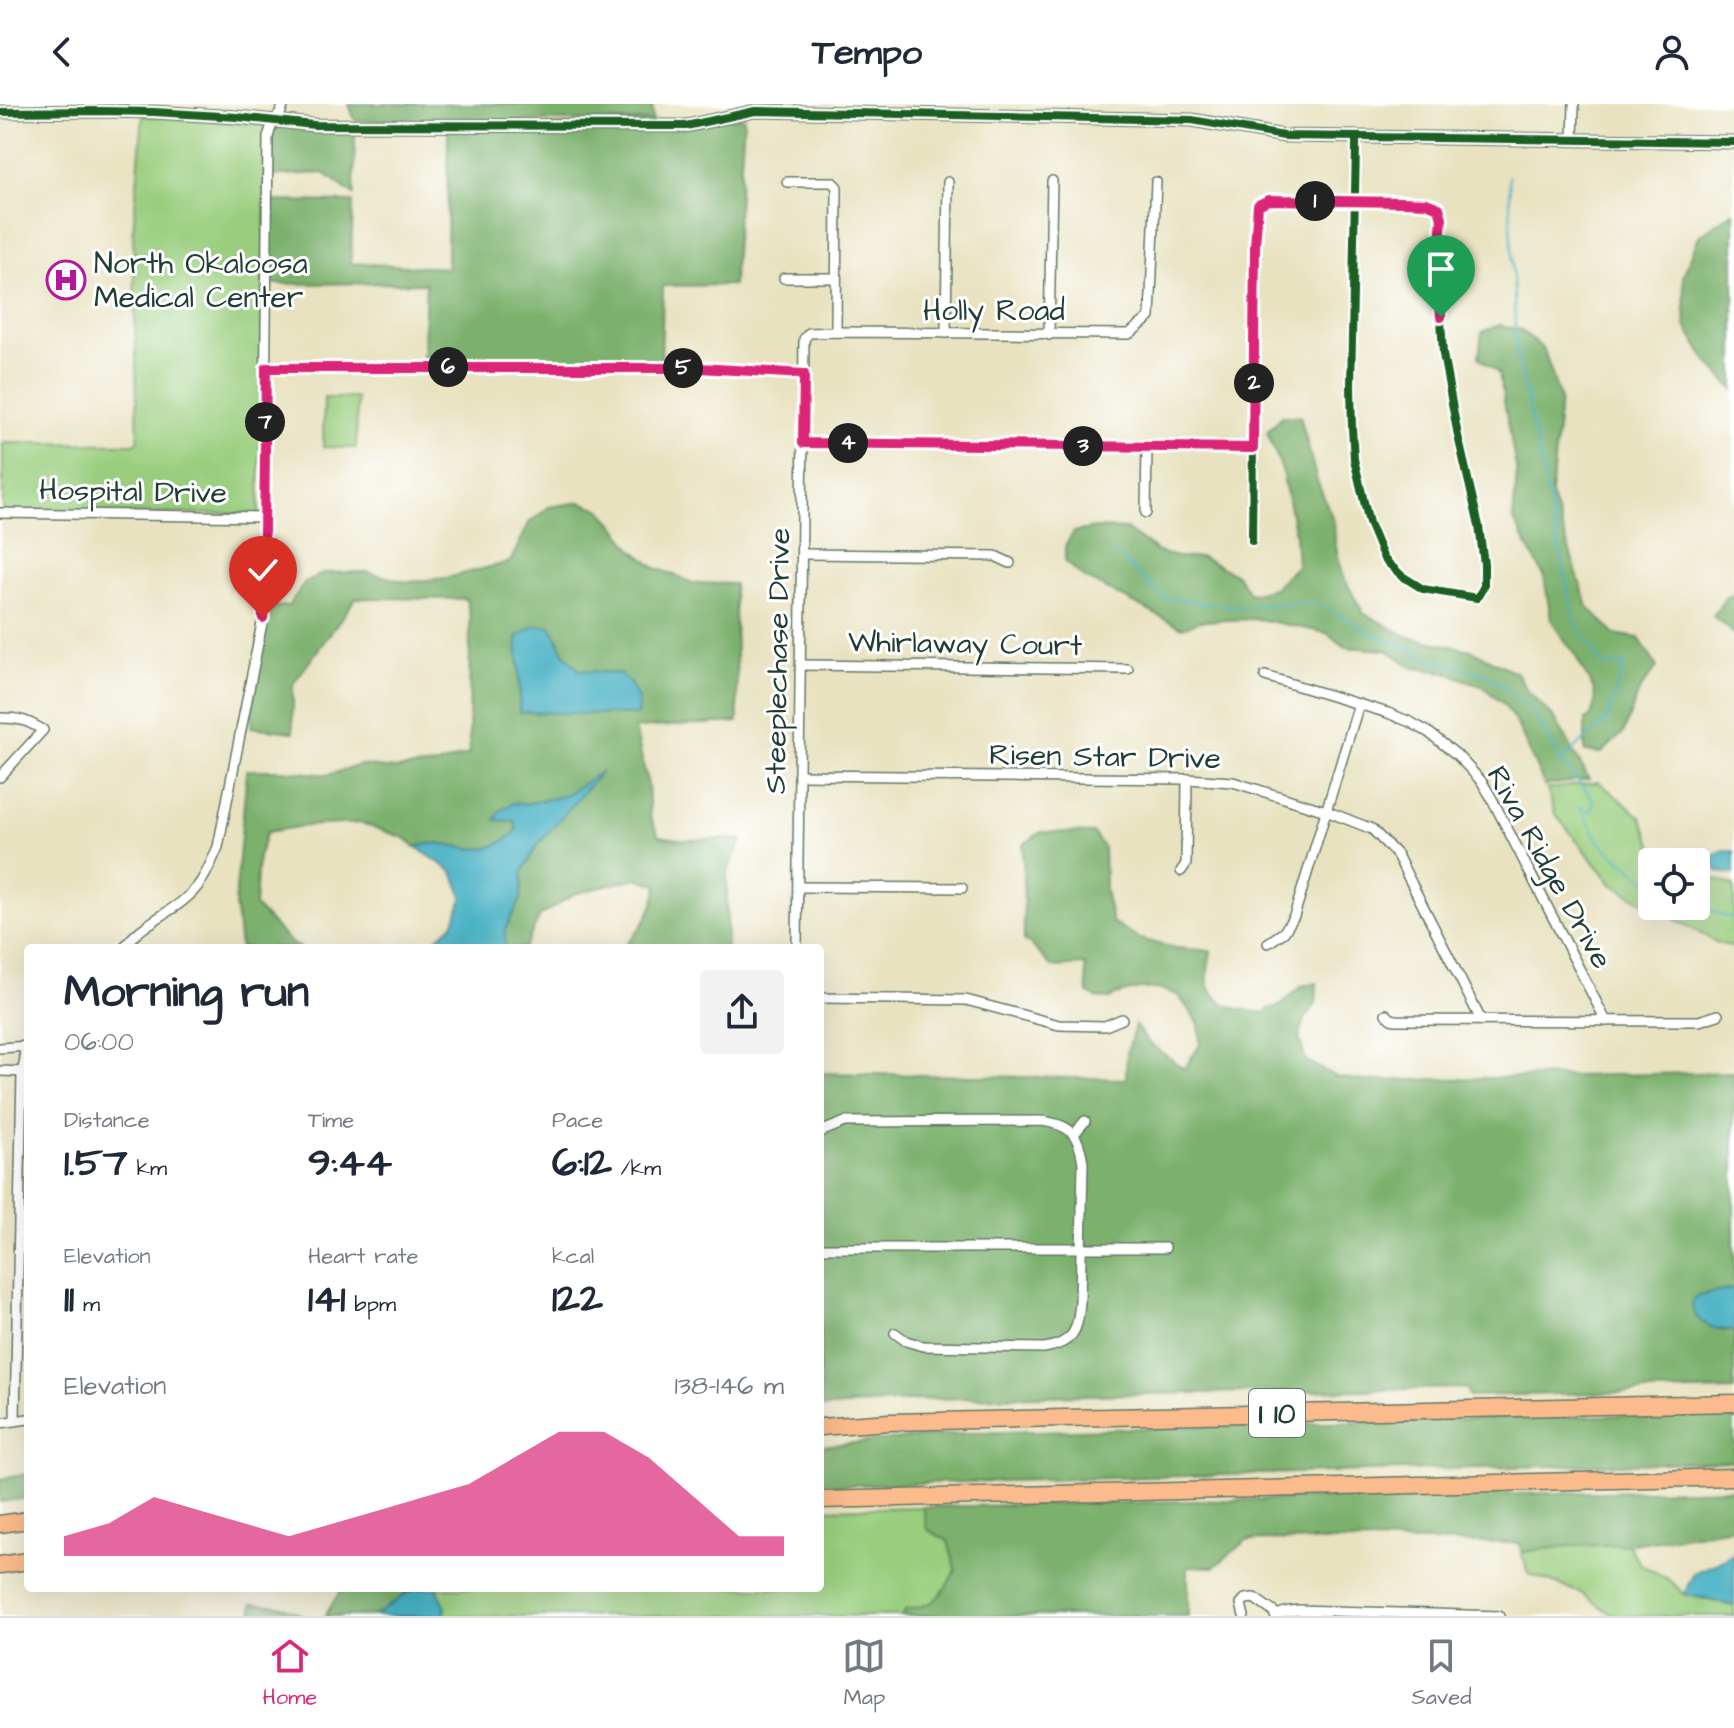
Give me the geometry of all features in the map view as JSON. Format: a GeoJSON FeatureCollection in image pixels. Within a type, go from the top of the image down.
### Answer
{"type":"FeatureCollection","features":[{"type":"Feature","properties":{"kind":"highway","name":"I 10"},"geometry":{"type":"LineString","coordinates":[[824,1427],[889,1422],[1734,1403]]}},
{"type":"Feature","properties":{"kind":"highway"},"geometry":{"type":"LineString","coordinates":[[824,1500],[1734,1477]]}},
{"type":"Feature","properties":{"kind":"highway"},"geometry":{"type":"LineString","coordinates":[[0,1524],[24,1521]]}},
{"type":"Feature","properties":{"kind":"highway"},"geometry":{"type":"LineString","coordinates":[[0,1556],[24,1553]]}},
{"type":"Feature","properties":{"kind":"highway"},"geometry":{"type":"LineString","coordinates":[[0,1565],[24,1562]]}},
{"type":"Feature","properties":{"kind":"street"},"geometry":{"type":"LineString","coordinates":[[126,944],[198,886],[210,867],[218,847],[263,618],[268,137],[273,121],[284,104]]}},
{"type":"Feature","properties":{"kind":"street"},"geometry":{"type":"LineString","coordinates":[[1573,141],[1574,104]]}},
{"type":"Feature","properties":{"kind":"street"},"geometry":{"type":"LineString","coordinates":[[0,112],[154,112],[314,125],[686,126],[755,111],[986,110],[1192,120],[1284,136],[1734,142]]}},
{"type":"Feature","properties":{"kind":"street"},"geometry":{"type":"LineString","coordinates":[[1252,541],[1258,205],[1269,200],[1355,202],[1426,203],[1439,208],[1442,218],[1438,268],[1443,354],[1460,447],[1479,526],[1484,586],[1477,598],[1423,589],[1402,576],[1384,559],[1369,523],[1354,459],[1352,428],[1351,387],[1355,202],[1356,137]]}},
{"type":"Feature","properties":{"kind":"street"},"geometry":{"type":"LineString","coordinates":[[1049,335],[1052,181]]}},
{"type":"Feature","properties":{"kind":"street"},"geometry":{"type":"LineString","coordinates":[[787,182],[832,182],[837,187],[836,332]]}},
{"type":"Feature","properties":{"kind":"street"},"geometry":{"type":"LineString","coordinates":[[946,333],[948,182]]}},
{"type":"Feature","properties":{"kind":"street","name":"Holly Road"},"geometry":{"type":"LineString","coordinates":[[804,374],[804,339],[809,333],[1129,334],[1150,317],[1156,182]]}},
{"type":"Feature","properties":{"kind":"street"},"geometry":{"type":"LineString","coordinates":[[784,278],[836,278]]}},
{"type":"Feature","properties":{"kind":"street"},"geometry":{"type":"LineString","coordinates":[[266,368],[668,368],[804,374]]}},
{"type":"Feature","properties":{"kind":"street","name":"Steeplechase Drive"},"geometry":{"type":"LineString","coordinates":[[797,944],[804,374]]}},
{"type":"Feature","properties":{"kind":"street"},"geometry":{"type":"LineString","coordinates":[[803,443],[1253,448]]}},
{"type":"Feature","properties":{"kind":"street"},"geometry":{"type":"LineString","coordinates":[[1146,513],[1147,447]]}},
{"type":"Feature","properties":{"kind":"street","name":"Hospital Drive"},"geometry":{"type":"LineString","coordinates":[[0,513],[265,517]]}},
{"type":"Feature","properties":{"kind":"street"},"geometry":{"type":"LineString","coordinates":[[802,554],[995,556],[1010,563]]}},
{"type":"Feature","properties":{"kind":"street","name":"Whirlaway Court"},"geometry":{"type":"LineString","coordinates":[[801,665],[1128,669]]}},
{"type":"Feature","properties":{"kind":"street","name":"Riva Ridge Drive"},"geometry":{"type":"LineString","coordinates":[[1265,676],[1388,713],[1428,732],[1457,755],[1482,782],[1498,809],[1606,1021]]}},
{"type":"Feature","properties":{"kind":"street"},"geometry":{"type":"LineString","coordinates":[[1268,943],[1284,932],[1294,916],[1359,704]]}},
{"type":"Feature","properties":{"kind":"street"},"geometry":{"type":"LineString","coordinates":[[0,718],[19,718],[43,730],[0,777]]}},
{"type":"Feature","properties":{"kind":"street","name":"Risen Star Drive"},"geometry":{"type":"LineString","coordinates":[[799,775],[1233,782],[1326,811],[1372,829],[1397,855],[1481,1020]]}},
{"type":"Feature","properties":{"kind":"street"},"geometry":{"type":"LineString","coordinates":[[1181,871],[1186,864],[1187,779]]}},
{"type":"Feature","properties":{"kind":"street"},"geometry":{"type":"LineString","coordinates":[[798,887],[962,888]]}},
{"type":"Feature","properties":{"kind":"street"},"geometry":{"type":"LineString","coordinates":[[824,998],[966,1000],[1059,1025],[1105,1026],[1122,1019]]}},
{"type":"Feature","properties":{"kind":"street"},"geometry":{"type":"LineString","coordinates":[[1386,1014],[1396,1020],[1606,1021],[1699,1021],[1718,1015]]}},
{"type":"Feature","properties":{"kind":"street"},"geometry":{"type":"LineString","coordinates":[[0,1048],[24,1047]]}},
{"type":"Feature","properties":{"kind":"street"},"geometry":{"type":"LineString","coordinates":[[0,1071],[24,1072]]}},
{"type":"Feature","properties":{"kind":"street"},"geometry":{"type":"LineString","coordinates":[[15,1421],[24,1107]]}},
{"type":"Feature","properties":{"kind":"street"},"geometry":{"type":"LineString","coordinates":[[824,1130],[845,1122],[1042,1121],[1056,1123],[1074,1134],[1080,1145],[1083,1163],[1078,1320],[1070,1338],[1058,1346],[1044,1348],[923,1346],[906,1341],[895,1333]]}},
{"type":"Feature","properties":{"kind":"street"},"geometry":{"type":"LineString","coordinates":[[1074,1134],[1085,1121]]}},
{"type":"Feature","properties":{"kind":"street"},"geometry":{"type":"LineString","coordinates":[[824,1248],[1165,1248]]}},
{"type":"Feature","properties":{"kind":"street"},"geometry":{"type":"LineString","coordinates":[[0,1423],[24,1420]]}},
{"type":"Feature","properties":{"kind":"street"},"geometry":{"type":"LineString","coordinates":[[1244,1616],[1241,1604],[1251,1598],[1276,1615],[1298,1610],[1499,1616]]}},
{"type":"Feature","properties":{"kind":"green space"},"geometry":{"type":"Polygon","coordinates":[[[349,104],[652,104],[653,121],[355,121],[349,104]]]}},
{"type":"Feature","properties":{"kind":"green space"},"geometry":{"type":"Polygon","coordinates":[[[143,116],[266,125],[259,514],[3,513],[3,443],[134,444],[138,441],[133,230],[143,116]]]}},
{"type":"Feature","properties":{"kind":"green space"},"geometry":{"type":"Polygon","coordinates":[[[744,118],[733,285],[663,286],[661,365],[423,362],[426,283],[264,284],[265,201],[353,202],[351,263],[447,268],[448,130],[744,118]]]}},
{"type":"Feature","properties":{"kind":"green space"},"geometry":{"type":"Polygon","coordinates":[[[266,125],[355,130],[354,195],[324,173],[266,176],[266,125]]]}},
{"type":"Feature","properties":{"kind":"green space"},"geometry":{"type":"Polygon","coordinates":[[[1734,211],[1734,390],[1706,360],[1686,326],[1683,276],[1699,236],[1734,211]]]}},
{"type":"Feature","properties":{"kind":"green space"},"geometry":{"type":"Polygon","coordinates":[[[1500,325],[1521,330],[1544,350],[1560,399],[1551,494],[1588,607],[1614,634],[1639,638],[1657,667],[1639,691],[1624,732],[1602,753],[1585,752],[1585,720],[1591,716],[1594,690],[1551,619],[1544,576],[1513,519],[1517,473],[1499,374],[1479,357],[1482,332],[1500,325]]]}},
{"type":"Feature","properties":{"kind":"green space"},"geometry":{"type":"Polygon","coordinates":[[[324,398],[357,398],[356,448],[323,447],[324,398]]]}},
{"type":"Feature","properties":{"kind":"green space"},"geometry":{"type":"Polygon","coordinates":[[[1282,416],[1300,416],[1317,481],[1334,522],[1342,574],[1363,613],[1408,637],[1471,650],[1517,673],[1527,690],[1556,720],[1589,779],[1545,787],[1518,726],[1505,706],[1484,687],[1445,672],[1413,668],[1387,650],[1346,647],[1327,633],[1258,619],[1200,621],[1182,628],[1083,577],[1065,561],[1065,546],[1074,532],[1096,528],[1126,529],[1158,552],[1181,558],[1201,557],[1237,575],[1250,594],[1274,588],[1297,566],[1295,535],[1282,470],[1267,432],[1282,416]]]}},
{"type":"Feature","properties":{"kind":"green space"},"geometry":{"type":"Polygon","coordinates":[[[581,502],[600,509],[631,548],[654,567],[693,583],[734,584],[738,722],[635,728],[648,786],[650,817],[659,836],[685,840],[742,840],[727,872],[727,944],[627,944],[646,919],[658,885],[636,878],[574,894],[540,916],[526,944],[505,944],[505,929],[521,899],[523,871],[538,844],[598,774],[564,796],[513,804],[518,830],[491,847],[478,849],[429,844],[416,847],[405,838],[361,823],[303,826],[267,832],[258,857],[255,906],[293,944],[240,944],[235,902],[247,770],[328,775],[360,765],[394,769],[437,765],[469,754],[470,617],[466,599],[356,598],[293,684],[293,732],[251,727],[262,607],[288,606],[305,582],[325,573],[367,572],[407,582],[446,578],[510,562],[529,523],[549,507],[581,502]],[[517,638],[520,658],[519,712],[637,714],[639,701],[621,674],[579,670],[565,655],[558,638],[517,638]]]}},
{"type":"Feature","properties":{"kind":"green space"},"geometry":{"type":"Polygon","coordinates":[[[1734,595],[1734,634],[1713,616],[1726,597],[1734,595]]]}},
{"type":"Feature","properties":{"kind":"green space"},"geometry":{"type":"Polygon","coordinates":[[[1599,782],[1641,817],[1654,848],[1638,848],[1638,899],[1613,885],[1555,814],[1547,789],[1599,782]]]}},
{"type":"Feature","properties":{"kind":"green space"},"geometry":{"type":"Polygon","coordinates":[[[1041,832],[1093,833],[1104,848],[1105,890],[1112,922],[1140,939],[1175,948],[1211,951],[1208,983],[1217,998],[1232,1007],[1267,1013],[1268,1009],[1282,1005],[1301,986],[1317,983],[1316,1004],[1306,1017],[1299,1038],[1306,1061],[1336,1077],[1365,1081],[1734,1072],[1734,1289],[1697,1296],[1722,1331],[1734,1330],[1734,1390],[1469,1396],[1466,1388],[1034,1396],[933,1399],[824,1408],[824,1073],[1126,1079],[1127,1054],[1135,1025],[1148,1042],[1184,1069],[1200,1045],[1199,1024],[1178,995],[1160,989],[1139,989],[1110,999],[1097,998],[1088,993],[1085,965],[1052,967],[1030,944],[1024,942],[1023,845],[1041,832]]]}},
{"type":"Feature","properties":{"kind":"green space"},"geometry":{"type":"Polygon","coordinates":[[[1710,877],[1734,886],[1734,948],[1716,942],[1676,920],[1710,920],[1710,877]]]}},
{"type":"Feature","properties":{"kind":"green space"},"geometry":{"type":"Polygon","coordinates":[[[1734,1412],[1734,1461],[824,1486],[824,1446],[970,1433],[1734,1412]]]}},
{"type":"Feature","properties":{"kind":"green space"},"geometry":{"type":"Polygon","coordinates":[[[24,1475],[24,1499],[0,1502],[0,1479],[24,1475]]]}},
{"type":"Feature","properties":{"kind":"green space"},"geometry":{"type":"Polygon","coordinates":[[[1734,1489],[1734,1528],[1632,1544],[1569,1546],[1521,1552],[1520,1543],[1247,1540],[1214,1567],[1188,1566],[1188,1616],[903,1616],[905,1610],[937,1598],[956,1570],[948,1541],[927,1529],[923,1507],[1734,1489]]]}},
{"type":"Feature","properties":{"kind":"green space"},"geometry":{"type":"Polygon","coordinates":[[[923,1507],[927,1529],[948,1541],[956,1570],[937,1598],[905,1610],[903,1616],[443,1616],[434,1592],[824,1592],[824,1509],[923,1507]]]}},
{"type":"Feature","properties":{"kind":"green space"},"geometry":{"type":"Polygon","coordinates":[[[1628,1544],[1640,1564],[1670,1580],[1684,1594],[1734,1606],[1734,1616],[1614,1616],[1581,1593],[1529,1574],[1521,1552],[1569,1546],[1628,1544]]]}},
{"type":"Feature","properties":{"kind":"green space"},"geometry":{"type":"Polygon","coordinates":[[[340,1592],[407,1592],[384,1612],[371,1616],[325,1616],[340,1592]]]}},
{"type":"Feature","properties":{"kind":"green space"},"geometry":{"type":"Polygon","coordinates":[[[252,1604],[291,1609],[303,1616],[253,1616],[252,1604]]]}},
{"type":"Feature","properties":{"kind":"water"},"geometry":{"type":"Polygon","coordinates":[[[535,626],[551,626],[565,655],[579,670],[621,674],[639,701],[637,715],[519,712],[517,637],[535,626]]]}},
{"type":"Feature","properties":{"kind":"water"},"geometry":{"type":"Polygon","coordinates":[[[601,772],[538,844],[523,871],[521,899],[505,929],[505,944],[431,944],[453,924],[463,898],[453,872],[416,847],[441,844],[478,849],[491,847],[517,830],[515,821],[495,820],[500,811],[513,803],[525,804],[563,796],[601,772]]]}},
{"type":"Feature","properties":{"kind":"water"},"geometry":{"type":"Polygon","coordinates":[[[1721,851],[1734,851],[1734,874],[1719,872],[1713,865],[1714,855],[1721,851]]]}},
{"type":"Feature","properties":{"kind":"water"},"geometry":{"type":"Polygon","coordinates":[[[1734,1289],[1734,1330],[1719,1329],[1700,1321],[1692,1302],[1697,1296],[1734,1289]]]}},
{"type":"Feature","properties":{"kind":"water"},"geometry":{"type":"Polygon","coordinates":[[[1734,1553],[1734,1606],[1684,1594],[1694,1573],[1734,1553]]]}},
{"type":"Feature","properties":{"kind":"water"},"geometry":{"type":"Polygon","coordinates":[[[408,1592],[439,1592],[446,1607],[444,1616],[375,1616],[408,1592]]]}},
{"type":"Feature","properties":{"kind":"waterway"},"geometry":{"type":"LineString","coordinates":[[1509,176],[1516,347],[1576,625],[1605,666],[1625,664],[1607,720],[1561,761],[1594,800],[1591,811],[1579,807],[1602,845],[1638,873]]}},
{"type":"Feature","properties":{"kind":"waterway"},"geometry":{"type":"LineString","coordinates":[[1114,552],[1164,598],[1239,607],[1316,602],[1369,632],[1437,662],[1485,674],[1529,706],[1561,760]]}},
{"type":"Feature","properties":{"kind":"waterway"},"geometry":{"type":"LineString","coordinates":[[1710,910],[1734,918]]}},
{"type":"Feature","properties":{"kind":"cycle path"},"geometry":{"type":"LineString","coordinates":[[0,112],[154,112],[314,125],[686,126],[755,111],[1192,120],[1284,136],[1734,142]]}},
{"type":"Feature","properties":{"kind":"cycle path"},"geometry":{"type":"LineString","coordinates":[[1252,541],[1258,205],[1269,200],[1346,202],[1357,202],[1399,201],[1419,202],[1439,208],[1442,218],[1438,268],[1443,354],[1479,526],[1484,586],[1477,598],[1423,589],[1402,576],[1384,559],[1369,523],[1354,459],[1352,428],[1351,387],[1356,145],[1356,137]]}},
{"type":"Feature","properties":{"kind":"place","name":"North Okaloosa Medical Center"},"geometry":{"type":"Point","coordinates":[66,280]}},
{"type":"Feature","properties":{"kind":"route"},"geometry":{"type":"LineString","coordinates":[[263,618],[266,368],[716,368],[789,372],[804,374],[803,443],[1253,448],[1255,246],[1258,205],[1269,200],[1426,203],[1439,208],[1442,218],[1438,268],[1441,317]]}}]}
